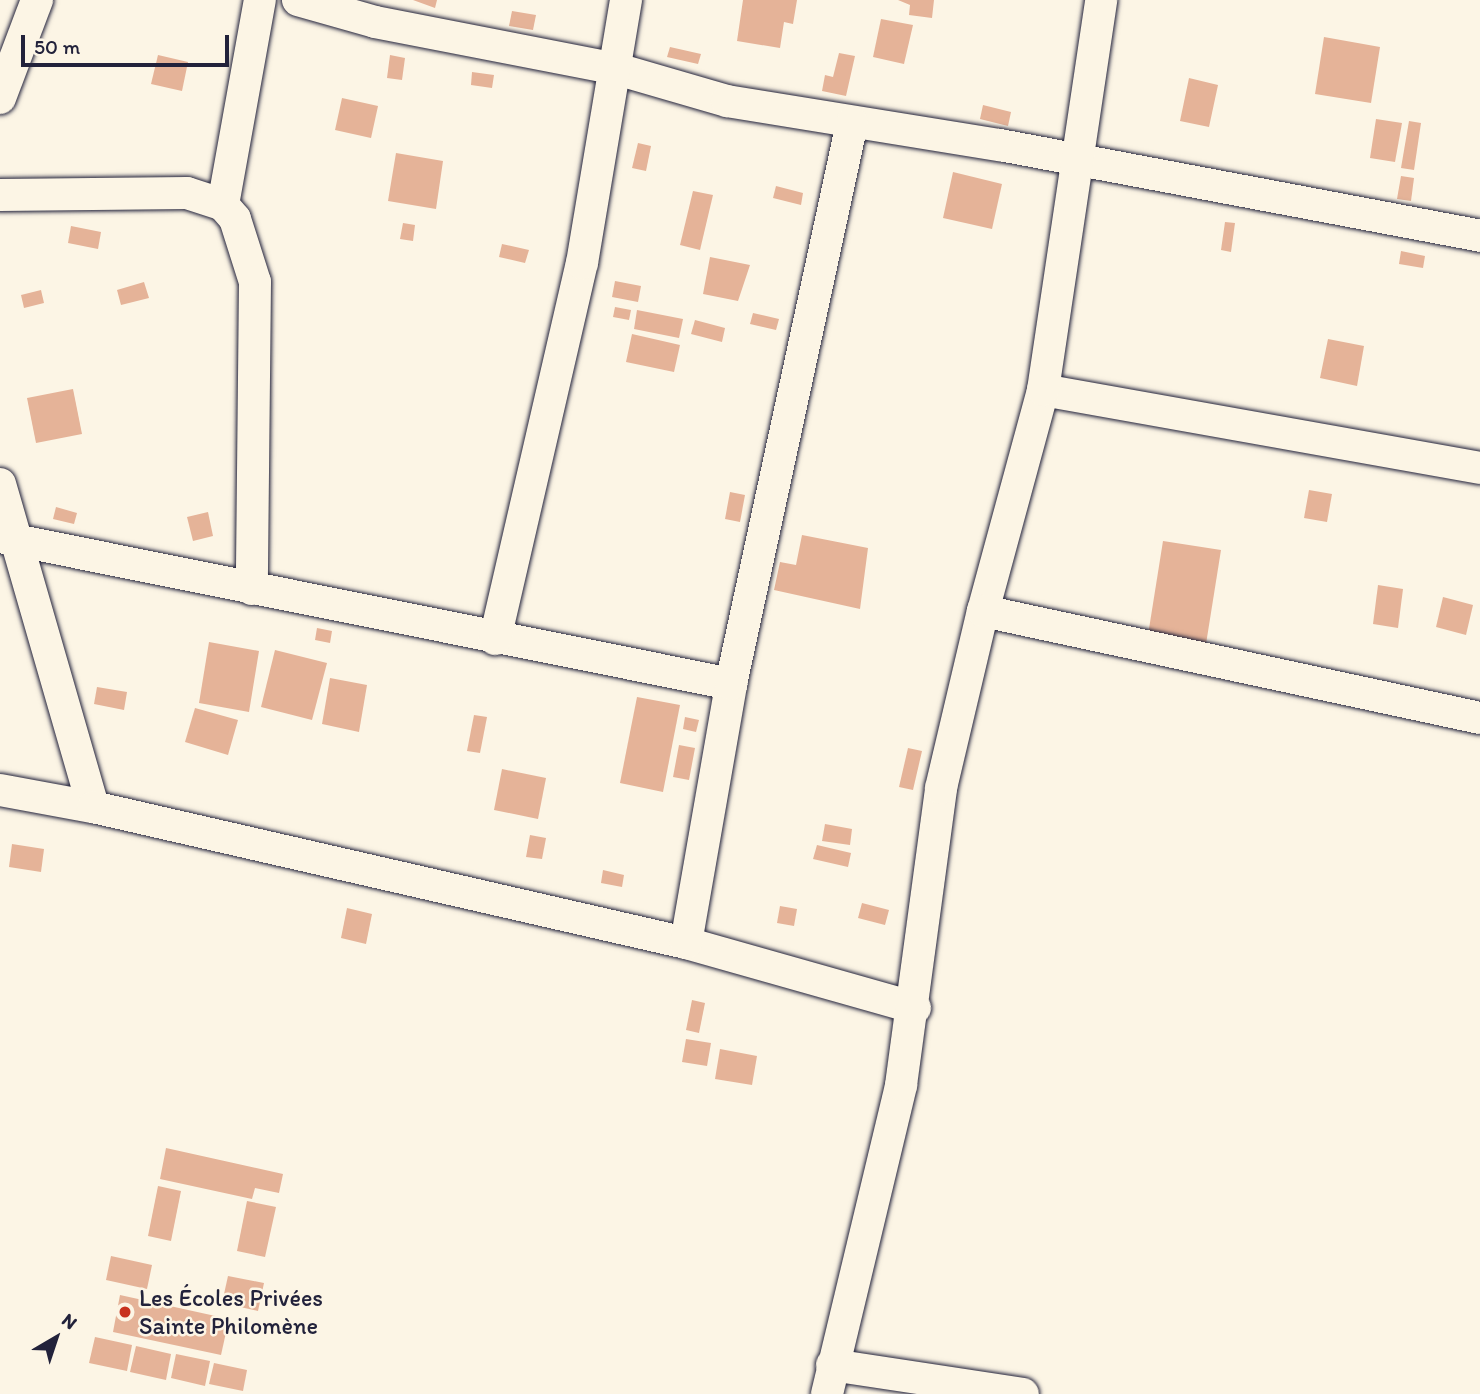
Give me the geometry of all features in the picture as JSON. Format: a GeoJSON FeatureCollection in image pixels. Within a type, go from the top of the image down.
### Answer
{"type":"FeatureCollection","features":[{"type":"Feature","properties":{"kind":"street"},"geometry":{"type":"LineString","coordinates":[[0,98],[37,0]]}},
{"type":"Feature","properties":{"kind":"street"},"geometry":{"type":"LineString","coordinates":[[223,205],[260,0]]}},
{"type":"Feature","properties":{"kind":"street"},"geometry":{"type":"LineString","coordinates":[[298,0],[375,22],[617,69],[727,101],[1075,160],[1480,236]]}},
{"type":"Feature","properties":{"kind":"street"},"geometry":{"type":"LineString","coordinates":[[495,639],[582,263],[617,69],[626,0]]}},
{"type":"Feature","properties":{"kind":"street"},"geometry":{"type":"LineString","coordinates":[[1023,1394],[829,1379],[901,1085],[915,1008],[941,788],[983,611],[1043,390],[1075,160],[1101,0]]}},
{"type":"Feature","properties":{"kind":"street"},"geometry":{"type":"LineString","coordinates":[[686,943],[731,684],[852,123]]}},
{"type":"Feature","properties":{"kind":"street"},"geometry":{"type":"LineString","coordinates":[[0,195],[175,192],[223,205],[235,219],[255,282],[251,589]]}},
{"type":"Feature","properties":{"kind":"street"},"geometry":{"type":"LineString","coordinates":[[1043,390],[1480,468]]}},
{"type":"Feature","properties":{"kind":"street"},"geometry":{"type":"LineString","coordinates":[[0,484],[6,538],[93,807]]}},
{"type":"Feature","properties":{"kind":"street"},"geometry":{"type":"LineString","coordinates":[[6,538],[495,639],[731,684]]}},
{"type":"Feature","properties":{"kind":"street"},"geometry":{"type":"LineString","coordinates":[[983,611],[1480,718]]}},
{"type":"Feature","properties":{"kind":"street"},"geometry":{"type":"LineString","coordinates":[[0,790],[93,807],[686,943],[915,1008]]}},
{"type":"Feature","properties":{"kind":"building"},"geometry":{"type":"Polygon","coordinates":[[[413,0],[437,0],[435,8],[413,0]]]}},
{"type":"Feature","properties":{"kind":"building"},"geometry":{"type":"Polygon","coordinates":[[[743,0],[797,0],[793,24],[784,22],[780,48],[737,41],[743,0]]]}},
{"type":"Feature","properties":{"kind":"building"},"geometry":{"type":"Polygon","coordinates":[[[898,0],[934,0],[932,18],[909,15],[910,5],[898,0]]]}},
{"type":"Feature","properties":{"kind":"building"},"geometry":{"type":"Polygon","coordinates":[[[512,11],[536,15],[533,30],[509,26],[512,11]]]}},
{"type":"Feature","properties":{"kind":"building"},"geometry":{"type":"Polygon","coordinates":[[[881,19],[913,25],[904,64],[873,57],[881,19]]]}},
{"type":"Feature","properties":{"kind":"building"},"geometry":{"type":"Polygon","coordinates":[[[1324,37],[1380,47],[1371,103],[1315,94],[1324,37]]]}},
{"type":"Feature","properties":{"kind":"building"},"geometry":{"type":"Polygon","coordinates":[[[670,47],[701,54],[698,64],[667,57],[670,47]]]}},
{"type":"Feature","properties":{"kind":"building"},"geometry":{"type":"Polygon","coordinates":[[[839,53],[855,56],[846,96],[822,91],[825,75],[833,77],[839,53]]]}},
{"type":"Feature","properties":{"kind":"building"},"geometry":{"type":"Polygon","coordinates":[[[158,55],[188,62],[182,91],[151,84],[158,55]]]}},
{"type":"Feature","properties":{"kind":"building"},"geometry":{"type":"Polygon","coordinates":[[[390,55],[405,58],[402,80],[387,78],[390,55]]]}},
{"type":"Feature","properties":{"kind":"building"},"geometry":{"type":"Polygon","coordinates":[[[472,72],[494,75],[492,88],[471,85],[472,72]]]}},
{"type":"Feature","properties":{"kind":"building"},"geometry":{"type":"Polygon","coordinates":[[[1189,78],[1218,85],[1209,127],[1180,121],[1189,78]]]}},
{"type":"Feature","properties":{"kind":"building"},"geometry":{"type":"Polygon","coordinates":[[[342,98],[378,106],[371,138],[335,130],[342,98]]]}},
{"type":"Feature","properties":{"kind":"building"},"geometry":{"type":"Polygon","coordinates":[[[983,105],[1011,112],[1008,126],[980,119],[983,105]]]}},
{"type":"Feature","properties":{"kind":"building"},"geometry":{"type":"Polygon","coordinates":[[[1376,119],[1402,123],[1395,162],[1370,158],[1376,119]]]}},
{"type":"Feature","properties":{"kind":"building"},"geometry":{"type":"Polygon","coordinates":[[[1409,121],[1421,123],[1414,170],[1401,168],[1409,121]]]}},
{"type":"Feature","properties":{"kind":"building"},"geometry":{"type":"Polygon","coordinates":[[[638,143],[651,146],[646,171],[632,168],[638,143]]]}},
{"type":"Feature","properties":{"kind":"building"},"geometry":{"type":"Polygon","coordinates":[[[396,153],[443,161],[436,209],[388,201],[396,153]]]}},
{"type":"Feature","properties":{"kind":"building"},"geometry":{"type":"Polygon","coordinates":[[[953,172],[1002,184],[992,229],[943,218],[953,172]]]}},
{"type":"Feature","properties":{"kind":"building"},"geometry":{"type":"Polygon","coordinates":[[[1401,176],[1414,178],[1411,201],[1397,199],[1401,176]]]}},
{"type":"Feature","properties":{"kind":"building"},"geometry":{"type":"Polygon","coordinates":[[[776,186],[803,193],[801,205],[773,198],[776,186]]]}},
{"type":"Feature","properties":{"kind":"building"},"geometry":{"type":"Polygon","coordinates":[[[693,191],[713,195],[700,250],[680,245],[693,191]]]}},
{"type":"Feature","properties":{"kind":"building"},"geometry":{"type":"Polygon","coordinates":[[[1225,222],[1235,223],[1231,252],[1221,250],[1225,222]]]}},
{"type":"Feature","properties":{"kind":"building"},"geometry":{"type":"Polygon","coordinates":[[[403,223],[415,225],[413,241],[400,239],[403,223]]]}},
{"type":"Feature","properties":{"kind":"building"},"geometry":{"type":"Polygon","coordinates":[[[71,226],[101,232],[98,249],[68,243],[71,226]]]}},
{"type":"Feature","properties":{"kind":"building"},"geometry":{"type":"Polygon","coordinates":[[[502,244],[529,250],[525,263],[499,257],[502,244]]]}},
{"type":"Feature","properties":{"kind":"building"},"geometry":{"type":"Polygon","coordinates":[[[1401,251],[1425,256],[1423,268],[1399,264],[1401,251]]]}},
{"type":"Feature","properties":{"kind":"building"},"geometry":{"type":"Polygon","coordinates":[[[710,257],[750,265],[738,301],[703,294],[710,257]]]}},
{"type":"Feature","properties":{"kind":"building"},"geometry":{"type":"Polygon","coordinates":[[[615,281],[641,286],[638,302],[612,297],[615,281]]]}},
{"type":"Feature","properties":{"kind":"building"},"geometry":{"type":"Polygon","coordinates":[[[144,282],[149,298],[121,305],[117,290],[144,282]]]}},
{"type":"Feature","properties":{"kind":"building"},"geometry":{"type":"Polygon","coordinates":[[[41,290],[44,303],[24,308],[21,295],[41,290]]]}},
{"type":"Feature","properties":{"kind":"building"},"geometry":{"type":"Polygon","coordinates":[[[615,307],[631,310],[629,320],[613,317],[615,307]]]}},
{"type":"Feature","properties":{"kind":"building"},"geometry":{"type":"Polygon","coordinates":[[[637,310],[683,319],[679,338],[634,329],[637,310]]]}},
{"type":"Feature","properties":{"kind":"building"},"geometry":{"type":"Polygon","coordinates":[[[753,313],[779,319],[776,330],[750,324],[753,313]]]}},
{"type":"Feature","properties":{"kind":"building"},"geometry":{"type":"Polygon","coordinates":[[[695,320],[725,328],[722,342],[691,334],[695,320]]]}},
{"type":"Feature","properties":{"kind":"building"},"geometry":{"type":"Polygon","coordinates":[[[632,334],[680,345],[674,372],[626,362],[632,334]]]}},
{"type":"Feature","properties":{"kind":"building"},"geometry":{"type":"Polygon","coordinates":[[[1328,339],[1364,346],[1357,386],[1320,378],[1328,339]]]}},
{"type":"Feature","properties":{"kind":"building"},"geometry":{"type":"Polygon","coordinates":[[[73,389],[82,434],[36,443],[27,398],[73,389]]]}},
{"type":"Feature","properties":{"kind":"building"},"geometry":{"type":"Polygon","coordinates":[[[1309,490],[1332,494],[1327,522],[1304,518],[1309,490]]]}},
{"type":"Feature","properties":{"kind":"building"},"geometry":{"type":"Polygon","coordinates":[[[730,492],[745,495],[740,522],[725,519],[730,492]]]}},
{"type":"Feature","properties":{"kind":"building"},"geometry":{"type":"Polygon","coordinates":[[[56,507],[77,513],[74,524],[53,519],[56,507]]]}},
{"type":"Feature","properties":{"kind":"building"},"geometry":{"type":"Polygon","coordinates":[[[208,512],[213,536],[193,541],[187,517],[208,512]]]}},
{"type":"Feature","properties":{"kind":"building"},"geometry":{"type":"Polygon","coordinates":[[[802,535],[868,548],[860,609],[774,590],[780,562],[796,565],[802,535]]]}},
{"type":"Feature","properties":{"kind":"building"},"geometry":{"type":"Polygon","coordinates":[[[1163,541],[1221,550],[1206,644],[1148,635],[1163,541]]]}},
{"type":"Feature","properties":{"kind":"building"},"geometry":{"type":"Polygon","coordinates":[[[1378,585],[1403,589],[1398,628],[1373,624],[1378,585]]]}},
{"type":"Feature","properties":{"kind":"building"},"geometry":{"type":"Polygon","coordinates":[[[1443,597],[1473,605],[1466,635],[1436,627],[1443,597]]]}},
{"type":"Feature","properties":{"kind":"building"},"geometry":{"type":"Polygon","coordinates":[[[317,628],[332,631],[330,643],[315,640],[317,628]]]}},
{"type":"Feature","properties":{"kind":"building"},"geometry":{"type":"Polygon","coordinates":[[[209,642],[259,651],[249,712],[199,703],[209,642]]]}},
{"type":"Feature","properties":{"kind":"building"},"geometry":{"type":"Polygon","coordinates":[[[275,650],[327,663],[312,720],[261,707],[275,650]]]}},
{"type":"Feature","properties":{"kind":"building"},"geometry":{"type":"Polygon","coordinates":[[[330,678],[367,685],[359,732],[322,724],[330,678]]]}},
{"type":"Feature","properties":{"kind":"building"},"geometry":{"type":"Polygon","coordinates":[[[97,687],[127,692],[124,710],[94,704],[97,687]]]}},
{"type":"Feature","properties":{"kind":"building"},"geometry":{"type":"Polygon","coordinates":[[[637,697],[680,705],[663,792],[620,783],[637,697]]]}},
{"type":"Feature","properties":{"kind":"building"},"geometry":{"type":"Polygon","coordinates":[[[195,708],[238,720],[228,755],[185,742],[195,708]]]}},
{"type":"Feature","properties":{"kind":"building"},"geometry":{"type":"Polygon","coordinates":[[[474,715],[487,717],[480,753],[467,751],[474,715]]]}},
{"type":"Feature","properties":{"kind":"building"},"geometry":{"type":"Polygon","coordinates":[[[685,717],[699,720],[696,732],[683,729],[685,717]]]}},
{"type":"Feature","properties":{"kind":"building"},"geometry":{"type":"Polygon","coordinates":[[[679,745],[695,748],[689,780],[673,777],[679,745]]]}},
{"type":"Feature","properties":{"kind":"building"},"geometry":{"type":"Polygon","coordinates":[[[908,748],[922,751],[913,790],[899,787],[908,748]]]}},
{"type":"Feature","properties":{"kind":"building"},"geometry":{"type":"Polygon","coordinates":[[[502,769],[546,778],[538,819],[494,810],[502,769]]]}},
{"type":"Feature","properties":{"kind":"building"},"geometry":{"type":"Polygon","coordinates":[[[825,824],[852,829],[850,845],[822,841],[825,824]]]}},
{"type":"Feature","properties":{"kind":"building"},"geometry":{"type":"Polygon","coordinates":[[[530,835],[546,838],[542,859],[526,857],[530,835]]]}},
{"type":"Feature","properties":{"kind":"building"},"geometry":{"type":"Polygon","coordinates":[[[12,844],[44,849],[41,872],[9,867],[12,844]]]}},
{"type":"Feature","properties":{"kind":"building"},"geometry":{"type":"Polygon","coordinates":[[[817,845],[851,853],[848,867],[813,859],[817,845]]]}},
{"type":"Feature","properties":{"kind":"building"},"geometry":{"type":"Polygon","coordinates":[[[603,870],[624,875],[622,887],[601,883],[603,870]]]}},
{"type":"Feature","properties":{"kind":"building"},"geometry":{"type":"Polygon","coordinates":[[[862,903],[889,910],[885,925],[858,918],[862,903]]]}},
{"type":"Feature","properties":{"kind":"building"},"geometry":{"type":"Polygon","coordinates":[[[780,906],[797,909],[794,926],[777,923],[780,906]]]}},
{"type":"Feature","properties":{"kind":"building"},"geometry":{"type":"Polygon","coordinates":[[[347,908],[372,914],[366,944],[341,938],[347,908]]]}},
{"type":"Feature","properties":{"kind":"building"},"geometry":{"type":"Polygon","coordinates":[[[692,1000],[705,1003],[699,1033],[686,1030],[692,1000]]]}},
{"type":"Feature","properties":{"kind":"building"},"geometry":{"type":"Polygon","coordinates":[[[686,1039],[711,1043],[707,1066],[682,1062],[686,1039]]]}},
{"type":"Feature","properties":{"kind":"building"},"geometry":{"type":"Polygon","coordinates":[[[720,1049],[757,1056],[752,1085],[715,1079],[720,1049]]]}},
{"type":"Feature","properties":{"kind":"building"},"geometry":{"type":"Polygon","coordinates":[[[166,1148],[283,1174],[279,1193],[255,1188],[252,1199],[160,1179],[166,1148]]]}},
{"type":"Feature","properties":{"kind":"building"},"geometry":{"type":"Polygon","coordinates":[[[158,1186],[181,1191],[171,1241],[148,1236],[158,1186]]]}},
{"type":"Feature","properties":{"kind":"building"},"geometry":{"type":"Polygon","coordinates":[[[247,1201],[276,1207],[265,1257],[237,1251],[247,1201]]]}},
{"type":"Feature","properties":{"kind":"building"},"geometry":{"type":"Polygon","coordinates":[[[111,1256],[152,1265],[147,1289],[106,1280],[111,1256]]]}},
{"type":"Feature","properties":{"kind":"building"},"geometry":{"type":"Polygon","coordinates":[[[228,1276],[264,1283],[258,1311],[222,1303],[228,1276]]]}},
{"type":"Feature","properties":{"kind":"building"},"geometry":{"type":"Polygon","coordinates":[[[120,1295],[229,1319],[221,1355],[113,1332],[120,1295]]]}},
{"type":"Feature","properties":{"kind":"building"},"geometry":{"type":"Polygon","coordinates":[[[95,1337],[132,1345],[127,1371],[89,1363],[95,1337]]]}},
{"type":"Feature","properties":{"kind":"building"},"geometry":{"type":"Polygon","coordinates":[[[136,1346],[171,1354],[166,1380],[130,1372],[136,1346]]]}},
{"type":"Feature","properties":{"kind":"building"},"geometry":{"type":"Polygon","coordinates":[[[176,1354],[210,1361],[205,1386],[171,1378],[176,1354]]]}},
{"type":"Feature","properties":{"kind":"building"},"geometry":{"type":"Polygon","coordinates":[[[214,1363],[247,1370],[243,1391],[209,1384],[214,1363]]]}},
{"type":"Feature","properties":{"kind":"place","name":"Les Écoles Privées Sainte Philomène"},"geometry":{"type":"Point","coordinates":[125,1312]}}]}
